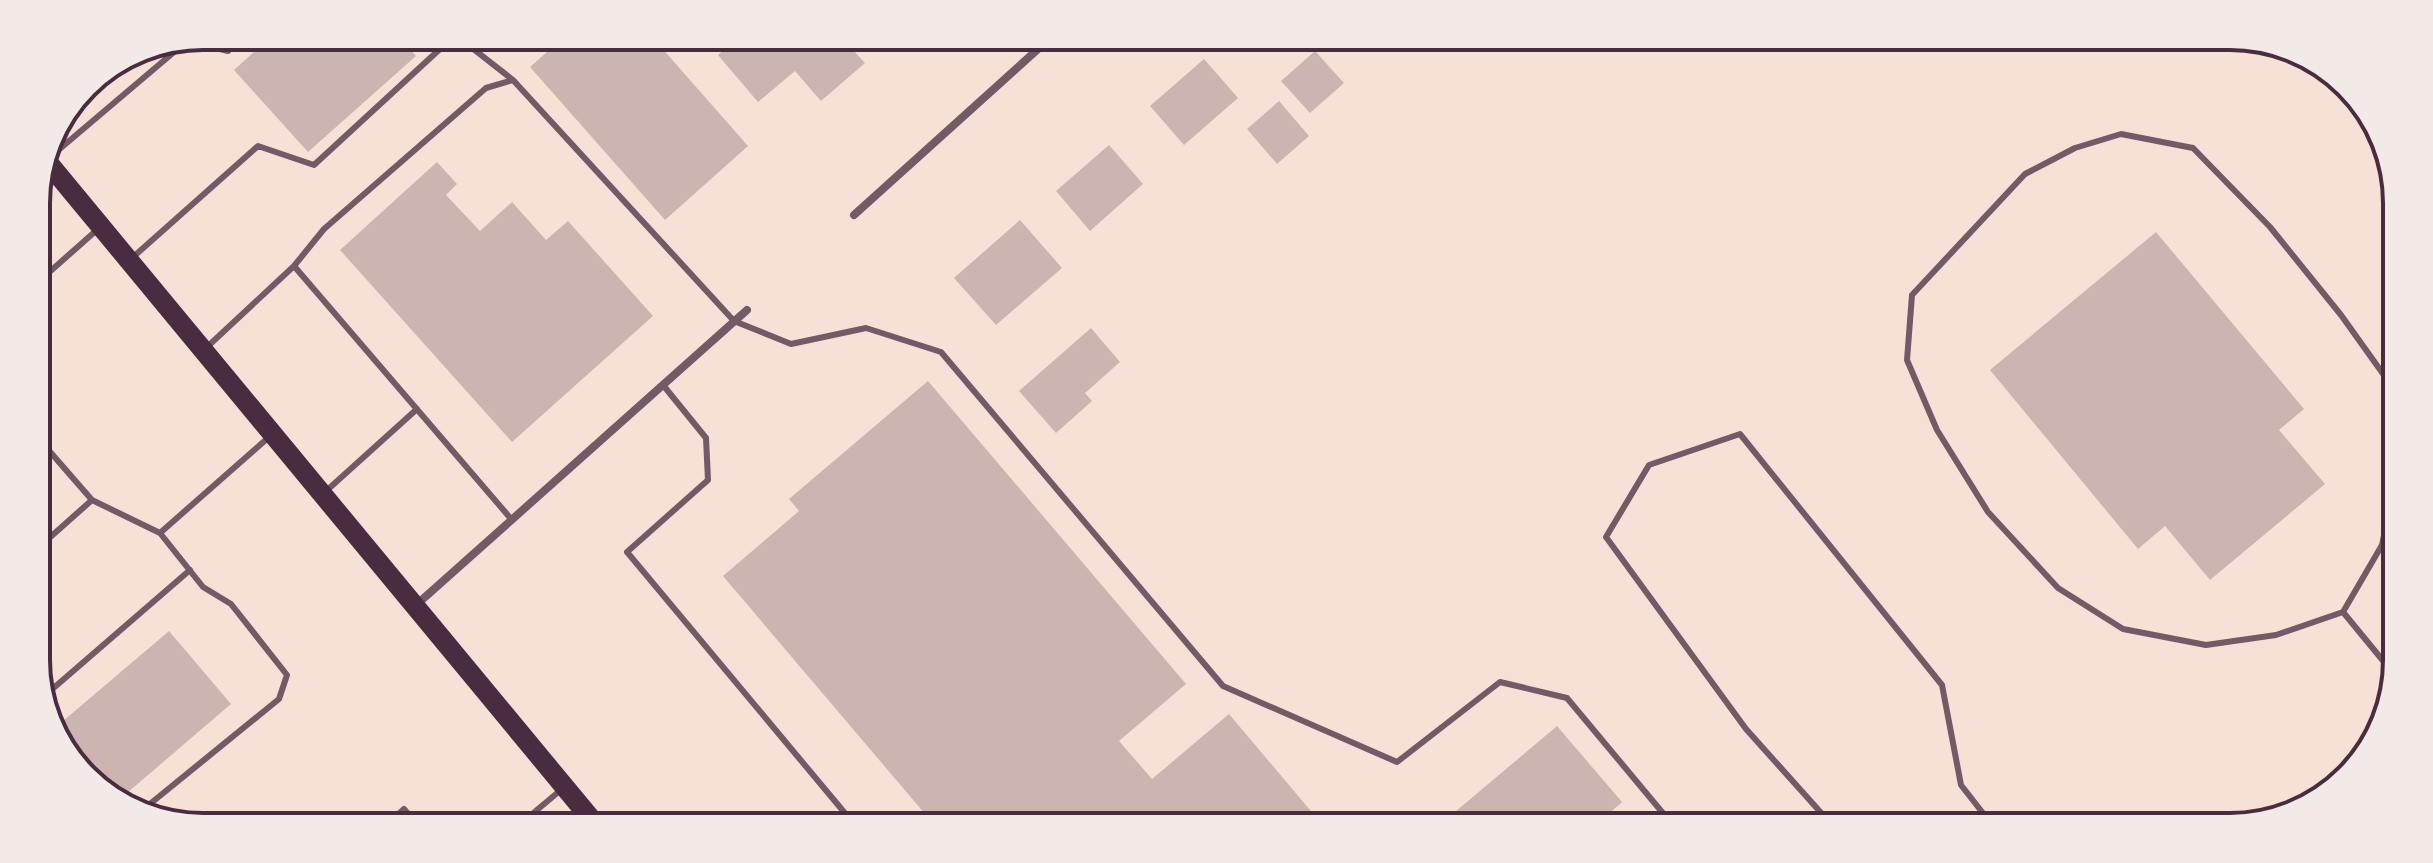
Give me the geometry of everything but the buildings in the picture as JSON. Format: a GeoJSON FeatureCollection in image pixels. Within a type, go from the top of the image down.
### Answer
{"type":"FeatureCollection","features":[{"type":"Feature","properties":{"kind":"main road"},"geometry":{"type":"LineString","coordinates":[[54,169],[586,813]]}},
{"type":"Feature","properties":{"kind":"street"},"geometry":{"type":"LineString","coordinates":[[854,215],[1037,50]]}},
{"type":"Feature","properties":{"kind":"street"},"geometry":{"type":"LineString","coordinates":[[414,607],[747,310]]}},
{"type":"Feature","properties":{"kind":"lane"},"geometry":{"type":"LineString","coordinates":[[129,260],[258,146],[314,165],[442,50]]}},
{"type":"Feature","properties":{"kind":"lane"},"geometry":{"type":"LineString","coordinates":[[473,50],[513,80],[734,321],[791,344],[866,328],[941,352],[1223,686],[1397,762],[1500,682],[1567,698],[1663,813]]}},
{"type":"Feature","properties":{"kind":"lane"},"geometry":{"type":"LineString","coordinates":[[61,147],[170,54]]}},
{"type":"Feature","properties":{"kind":"lane"},"geometry":{"type":"LineString","coordinates":[[203,350],[294,266],[324,229],[486,88],[513,80]]}},
{"type":"Feature","properties":{"kind":"lane"},"geometry":{"type":"LineString","coordinates":[[2383,374],[2341,315],[2270,227],[2193,148],[2121,134],[2075,148],[2025,174],[1912,295],[1907,360],[1937,430],[1988,512],[2058,588],[2123,629],[2206,645],[2276,635],[2343,612],[2383,540]]}},
{"type":"Feature","properties":{"kind":"lane"},"geometry":{"type":"LineString","coordinates":[[50,272],[101,227]]}},
{"type":"Feature","properties":{"kind":"lane"},"geometry":{"type":"LineString","coordinates":[[294,266],[512,520]]}},
{"type":"Feature","properties":{"kind":"lane"},"geometry":{"type":"LineString","coordinates":[[663,385],[706,438],[708,480],[627,552],[845,813]]}},
{"type":"Feature","properties":{"kind":"lane"},"geometry":{"type":"LineString","coordinates":[[322,494],[417,409]]}},
{"type":"Feature","properties":{"kind":"lane"},"geometry":{"type":"LineString","coordinates":[[160,533],[272,434]]}},
{"type":"Feature","properties":{"kind":"lane"},"geometry":{"type":"LineString","coordinates":[[1821,813],[1746,729],[1606,537],[1649,465],[1740,434],[1942,685],[1961,785],[1983,813]]}},
{"type":"Feature","properties":{"kind":"lane"},"geometry":{"type":"LineString","coordinates":[[50,452],[92,500],[160,533],[203,587],[231,604],[287,675],[279,699],[151,803]]}},
{"type":"Feature","properties":{"kind":"lane"},"geometry":{"type":"LineString","coordinates":[[50,537],[92,500]]}},
{"type":"Feature","properties":{"kind":"lane"},"geometry":{"type":"LineString","coordinates":[[53,689],[190,570]]}},
{"type":"Feature","properties":{"kind":"lane"},"geometry":{"type":"LineString","coordinates":[[2343,612],[2383,661]]}},
{"type":"Feature","properties":{"kind":"lane"},"geometry":{"type":"LineString","coordinates":[[533,813],[565,787]]}}]}
